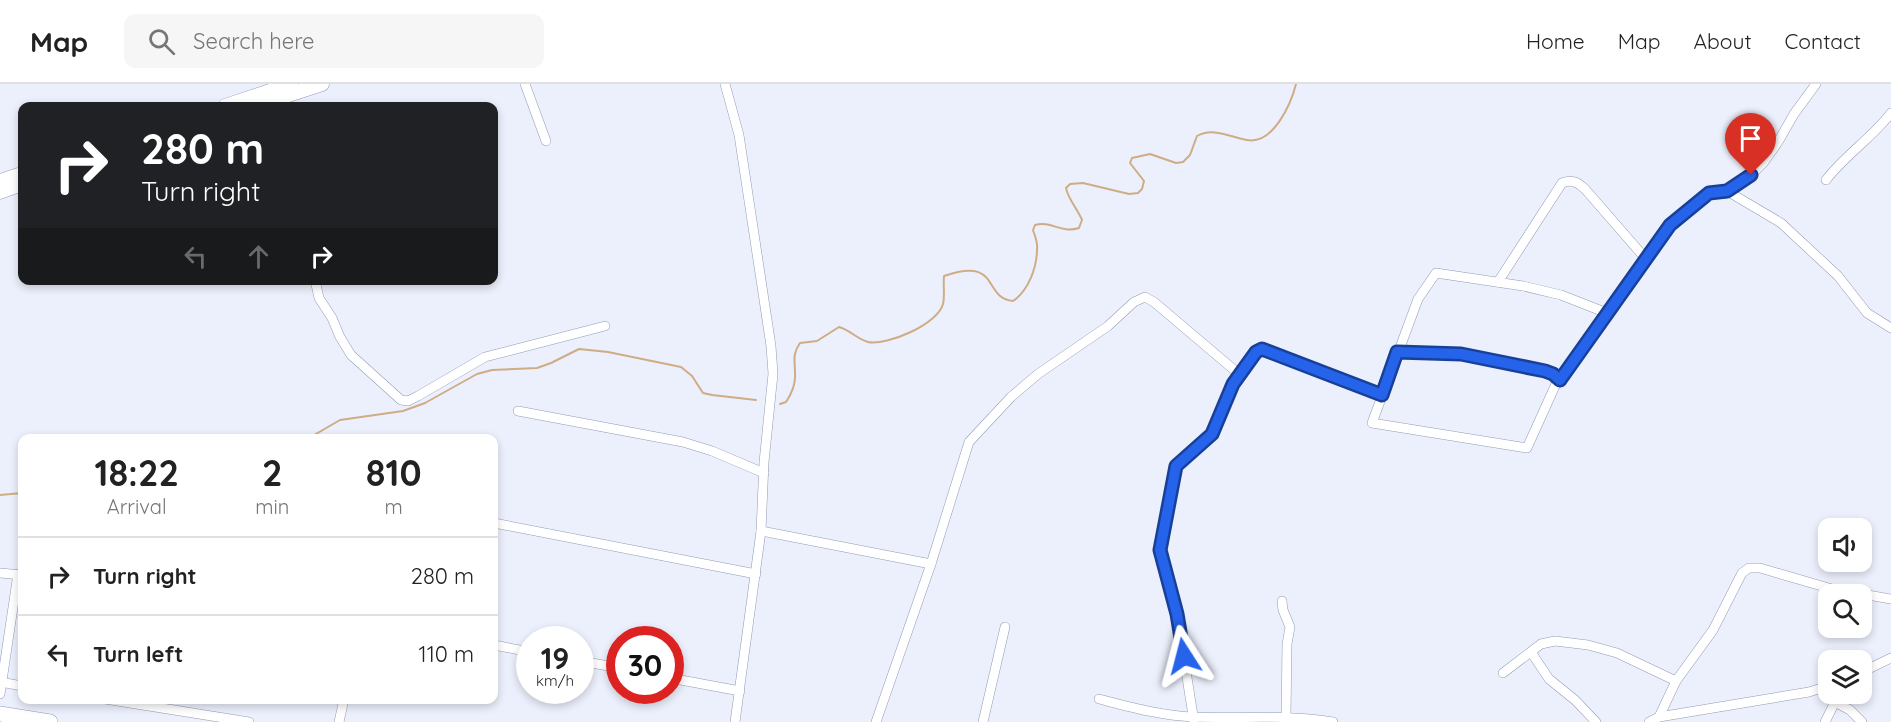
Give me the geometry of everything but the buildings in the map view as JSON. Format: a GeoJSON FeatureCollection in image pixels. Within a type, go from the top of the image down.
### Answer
{"type":"FeatureCollection","features":[{"type":"Feature","properties":{"kind":"highway"},"geometry":{"type":"LineString","coordinates":[[0,714],[50,722]]}},
{"type":"Feature","properties":{"kind":"main road"},"geometry":{"type":"LineString","coordinates":[[237,102],[291,84]]}},
{"type":"Feature","properties":{"kind":"main road"},"geometry":{"type":"LineString","coordinates":[[266,102],[322,84]]}},
{"type":"Feature","properties":{"kind":"main road"},"geometry":{"type":"LineString","coordinates":[[0,181],[18,175]]}},
{"type":"Feature","properties":{"kind":"main road"},"geometry":{"type":"LineString","coordinates":[[0,192],[18,185]]}},
{"type":"Feature","properties":{"kind":"street"},"geometry":{"type":"LineString","coordinates":[[525,84],[546,141]]}},
{"type":"Feature","properties":{"kind":"street"},"geometry":{"type":"LineString","coordinates":[[725,84],[740,135],[771,346],[772,374],[761,531],[735,722]]}},
{"type":"Feature","properties":{"kind":"street"},"geometry":{"type":"LineString","coordinates":[[1607,313],[1561,295],[1498,282],[1436,273],[1418,299],[1372,423],[1459,436],[1522,449],[1528,447],[1543,410],[1560,380],[1670,225],[1709,193],[1727,191],[1751,175],[1764,162],[1816,84]]}},
{"type":"Feature","properties":{"kind":"street"},"geometry":{"type":"LineString","coordinates":[[1826,180],[1837,165],[1876,132],[1891,113]]}},
{"type":"Feature","properties":{"kind":"street"},"geometry":{"type":"LineString","coordinates":[[1498,282],[1562,183],[1569,180],[1577,182],[1585,189],[1645,258]]}},
{"type":"Feature","properties":{"kind":"street"},"geometry":{"type":"LineString","coordinates":[[1727,191],[1781,224],[1838,276],[1867,313],[1891,328]]}},
{"type":"Feature","properties":{"kind":"street"},"geometry":{"type":"LineString","coordinates":[[316,285],[319,298],[351,355],[401,400],[408,401],[485,357],[605,326]]}},
{"type":"Feature","properties":{"kind":"street"},"geometry":{"type":"LineString","coordinates":[[876,722],[931,564],[969,442],[1011,397],[1038,374],[1108,326],[1134,302],[1145,297],[1154,302],[1239,374]]}},
{"type":"Feature","properties":{"kind":"street"},"geometry":{"type":"LineString","coordinates":[[1194,720],[1177,614],[1160,550],[1176,466],[1212,434],[1239,374],[1256,352],[1262,349],[1382,395]]}},
{"type":"Feature","properties":{"kind":"street"},"geometry":{"type":"LineString","coordinates":[[1397,352],[1461,354],[1545,371],[1560,380]]}},
{"type":"Feature","properties":{"kind":"street"},"geometry":{"type":"LineString","coordinates":[[519,411],[683,442],[712,451],[764,473]]}},
{"type":"Feature","properties":{"kind":"street"},"geometry":{"type":"LineString","coordinates":[[498,524],[756,574]]}},
{"type":"Feature","properties":{"kind":"street"},"geometry":{"type":"LineString","coordinates":[[761,531],[931,564]]}},
{"type":"Feature","properties":{"kind":"street"},"geometry":{"type":"LineString","coordinates":[[1659,717],[1676,681],[1713,630],[1742,573],[1749,568],[1760,568],[1818,585]]}},
{"type":"Feature","properties":{"kind":"street"},"geometry":{"type":"LineString","coordinates":[[0,573],[18,575]]}},
{"type":"Feature","properties":{"kind":"street"},"geometry":{"type":"LineString","coordinates":[[0,694],[18,586]]}},
{"type":"Feature","properties":{"kind":"street"},"geometry":{"type":"LineString","coordinates":[[1872,595],[1891,598]]}},
{"type":"Feature","properties":{"kind":"street"},"geometry":{"type":"LineString","coordinates":[[1282,600],[1282,610],[1290,627],[1287,644],[1286,717]]}},
{"type":"Feature","properties":{"kind":"street"},"geometry":{"type":"LineString","coordinates":[[983,722],[1005,627]]}},
{"type":"Feature","properties":{"kind":"street"},"geometry":{"type":"LineString","coordinates":[[1503,674],[1541,644],[1555,641],[1588,645],[1617,653],[1676,681]]}},
{"type":"Feature","properties":{"kind":"street"},"geometry":{"type":"LineString","coordinates":[[498,646],[516,649]]}},
{"type":"Feature","properties":{"kind":"street"},"geometry":{"type":"LineString","coordinates":[[1531,652],[1549,679],[1575,700],[1596,722]]}},
{"type":"Feature","properties":{"kind":"street"},"geometry":{"type":"LineString","coordinates":[[1872,667],[1891,658]]}},
{"type":"Feature","properties":{"kind":"street"},"geometry":{"type":"LineString","coordinates":[[684,681],[740,691]]}},
{"type":"Feature","properties":{"kind":"street"},"geometry":{"type":"LineString","coordinates":[[1,682],[18,685]]}},
{"type":"Feature","properties":{"kind":"street"},"geometry":{"type":"LineString","coordinates":[[1649,722],[1659,717],[1695,709],[1818,689]]}},
{"type":"Feature","properties":{"kind":"street"},"geometry":{"type":"LineString","coordinates":[[1099,699],[1194,720],[1286,717],[1333,722]]}},
{"type":"Feature","properties":{"kind":"street"},"geometry":{"type":"LineString","coordinates":[[1825,722],[1835,702],[1850,710],[1862,722]]}},
{"type":"Feature","properties":{"kind":"street"},"geometry":{"type":"LineString","coordinates":[[136,704],[249,722]]}},
{"type":"Feature","properties":{"kind":"street"},"geometry":{"type":"LineString","coordinates":[[339,722],[343,704]]}},
{"type":"Feature","properties":{"kind":"waterway"},"geometry":{"type":"LineString","coordinates":[[780,404],[786,402],[793,388],[795,354],[800,343],[817,341],[839,327],[868,342],[887,341],[911,332],[939,312],[944,301],[944,276],[962,271],[983,274],[997,293],[1013,301],[1023,291],[1033,271],[1037,256],[1033,230],[1035,225],[1046,224],[1067,229],[1079,228],[1082,220],[1066,188],[1070,184],[1083,183],[1129,194],[1138,193],[1144,181],[1130,163],[1132,158],[1150,154],[1176,163],[1183,162],[1190,155],[1197,136],[1209,132],[1247,140],[1256,140],[1265,136],[1273,130],[1285,112],[1296,84]]}},
{"type":"Feature","properties":{"kind":"waterway"},"geometry":{"type":"LineString","coordinates":[[316,434],[340,420],[403,411],[425,403],[477,374],[492,370],[537,368],[579,349],[608,352],[681,367],[692,376],[703,393],[756,400]]}},
{"type":"Feature","properties":{"kind":"waterway"},"geometry":{"type":"LineString","coordinates":[[0,495],[18,493]]}},
{"type":"Feature","properties":{"kind":"route"},"geometry":{"type":"LineString","coordinates":[[1184,656],[1177,614],[1160,550],[1176,466],[1212,434],[1233,384],[1256,352],[1262,349],[1382,395],[1397,352],[1461,354],[1545,371],[1560,380],[1670,225],[1709,193],[1727,191],[1751,175]]}}]}
